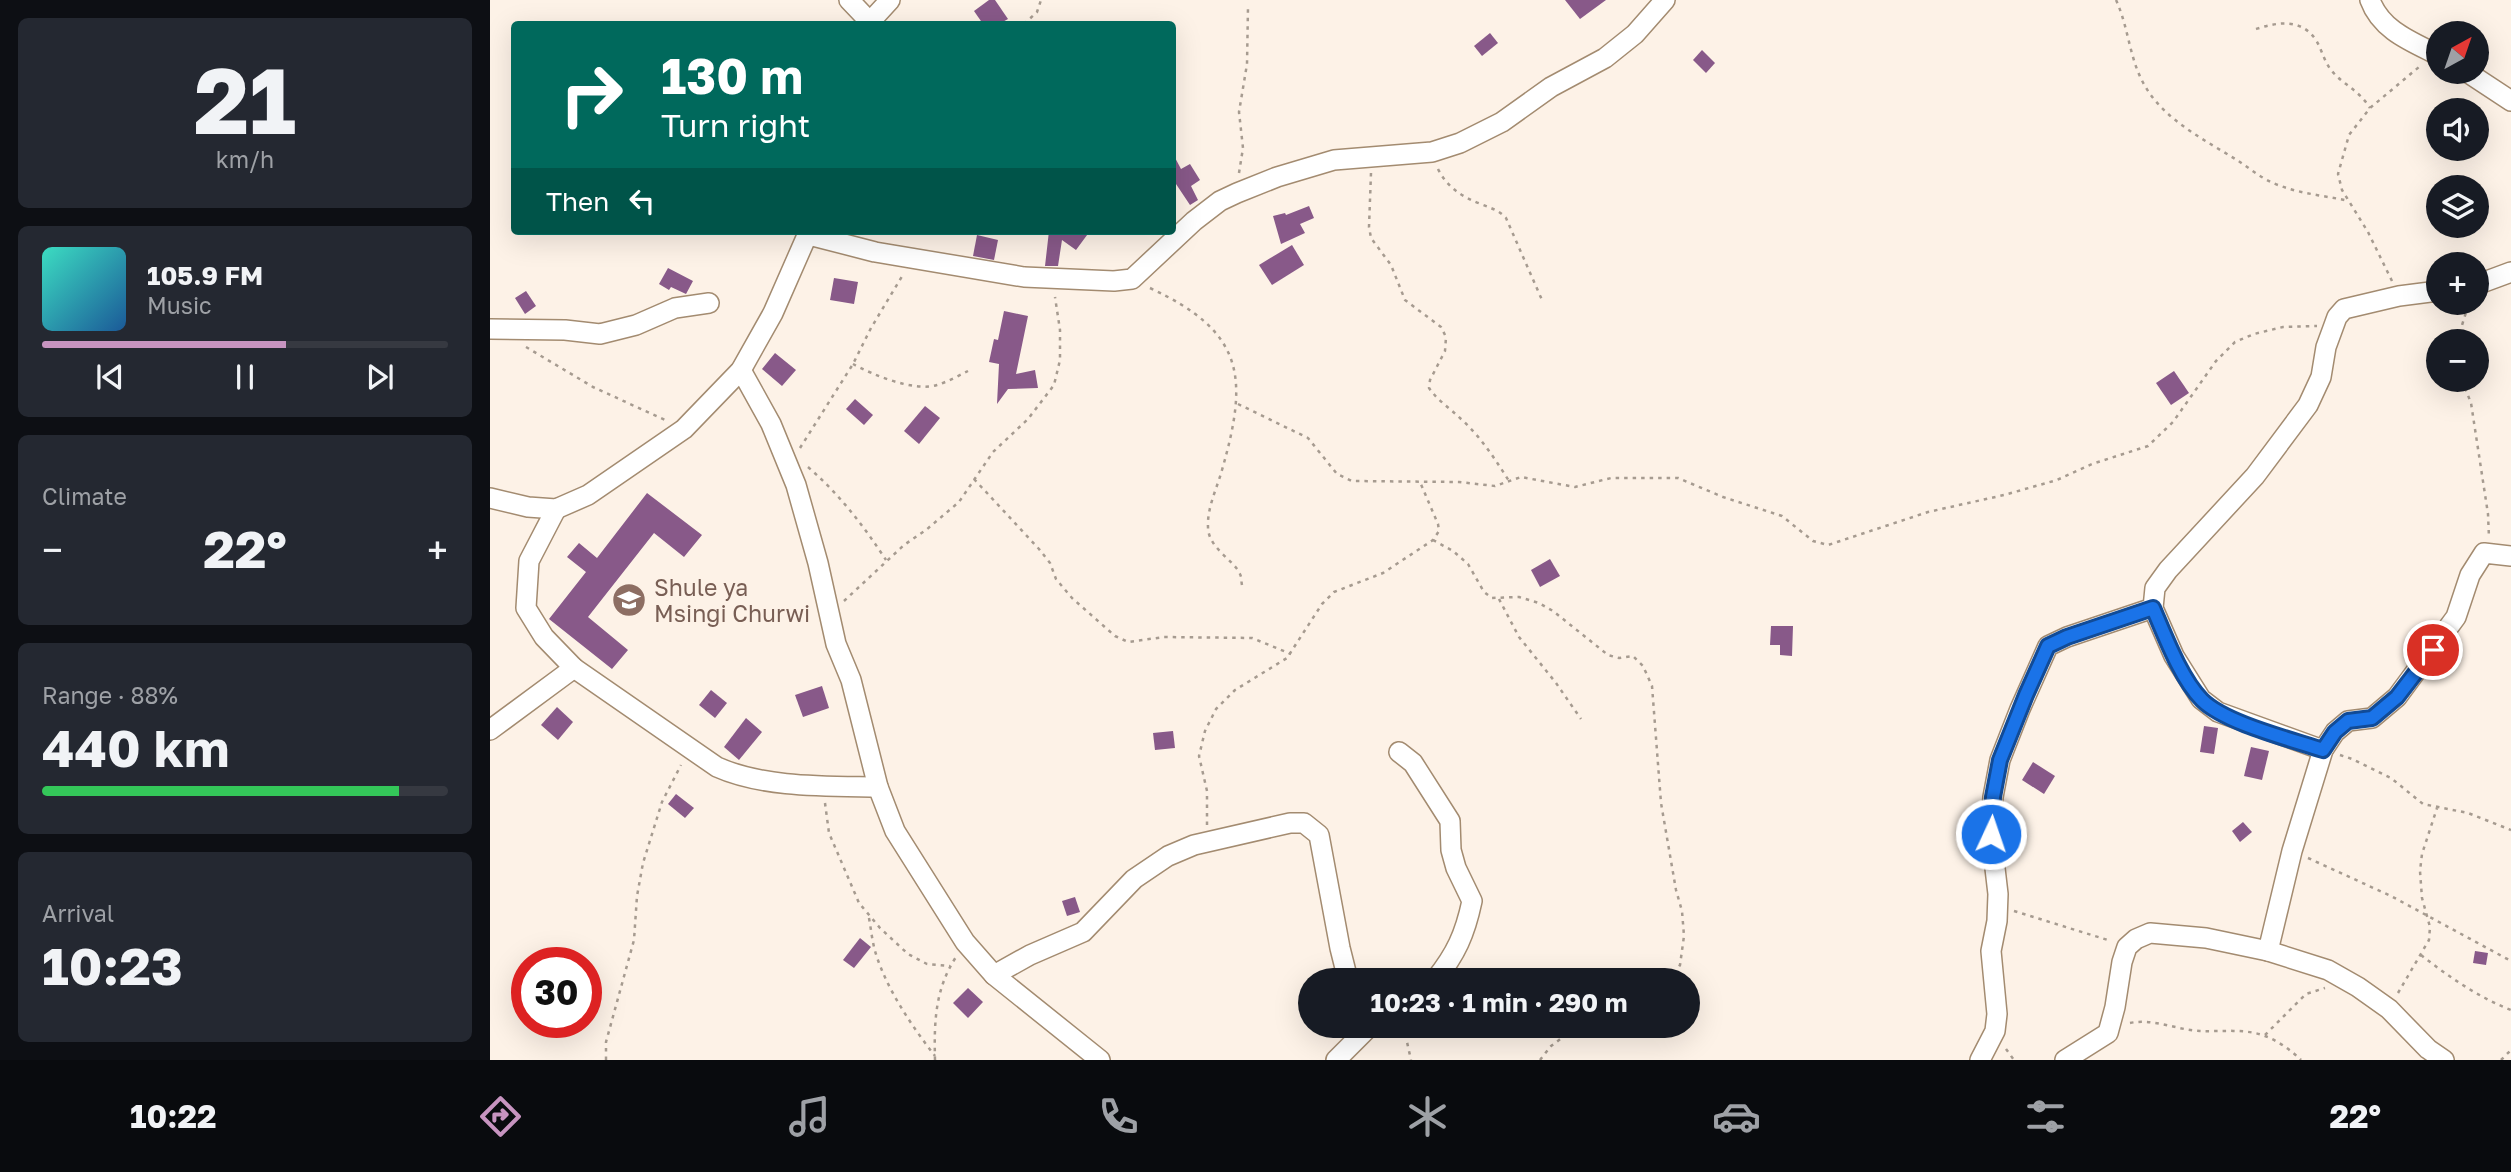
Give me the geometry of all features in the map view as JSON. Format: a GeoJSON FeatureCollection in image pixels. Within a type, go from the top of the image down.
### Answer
{"type":"FeatureCollection","features":[{"type":"Feature","properties":{"kind":"street"},"geometry":{"type":"LineString","coordinates":[[849,0],[867,21]]}},
{"type":"Feature","properties":{"kind":"street"},"geometry":{"type":"LineString","coordinates":[[871,21],[890,0]]}},
{"type":"Feature","properties":{"kind":"street"},"geometry":{"type":"LineString","coordinates":[[816,235],[875,252],[1024,277],[1053,280],[1132,279],[1195,221],[1220,201],[1237,193],[1277,177],[1334,160],[1432,152],[1460,143],[1502,122],[1551,87],[1605,58],[1635,34],[1665,0]]}},
{"type":"Feature","properties":{"kind":"street"},"geometry":{"type":"LineString","coordinates":[[2370,0],[2385,25],[2426,49]]}},
{"type":"Feature","properties":{"kind":"street"},"geometry":{"type":"LineString","coordinates":[[2485,84],[2511,101]]}},
{"type":"Feature","properties":{"kind":"street"},"geometry":{"type":"LineString","coordinates":[[490,498],[528,507],[556,509],[588,495],[684,429],[740,370],[772,313],[808,235]]}},
{"type":"Feature","properties":{"kind":"street"},"geometry":{"type":"LineString","coordinates":[[2489,280],[2511,272]]}},
{"type":"Feature","properties":{"kind":"street"},"geometry":{"type":"LineString","coordinates":[[2323,750],[2218,712],[2201,699],[2174,656],[2153,608],[2155,588],[2168,570],[2255,476],[2308,405],[2320,377],[2326,347],[2337,317],[2344,309],[2426,293]]}},
{"type":"Feature","properties":{"kind":"street"},"geometry":{"type":"LineString","coordinates":[[493,329],[565,330],[600,334],[636,325],[675,308],[709,303]]}},
{"type":"Feature","properties":{"kind":"street"},"geometry":{"type":"LineString","coordinates":[[740,370],[792,461],[836,643],[859,708],[878,787],[895,831],[965,942],[994,975],[1100,1060]]}},
{"type":"Feature","properties":{"kind":"street"},"geometry":{"type":"LineString","coordinates":[[556,509],[529,561],[526,608],[544,637],[574,667],[717,767],[733,774],[750,779],[822,786],[878,787]]}},
{"type":"Feature","properties":{"kind":"street"},"geometry":{"type":"LineString","coordinates":[[2268,951],[2292,851],[2323,750],[2335,732],[2348,721],[2372,718],[2397,697],[2456,617],[2466,585],[2484,553],[2511,556]]}},
{"type":"Feature","properties":{"kind":"street"},"geometry":{"type":"LineString","coordinates":[[1980,1060],[1995,1031],[1997,1014],[1991,951],[1997,906],[1991,834],[1993,797],[2000,760],[2048,646],[2153,608]]}},
{"type":"Feature","properties":{"kind":"street"},"geometry":{"type":"LineString","coordinates":[[490,730],[574,667]]}},
{"type":"Feature","properties":{"kind":"street"},"geometry":{"type":"LineString","coordinates":[[1399,752],[1413,763],[1450,821],[1451,850],[1456,868],[1472,901],[1462,940],[1444,968]]}},
{"type":"Feature","properties":{"kind":"street"},"geometry":{"type":"LineString","coordinates":[[994,975],[1030,955],[1083,932],[1134,879],[1168,856],[1206,842],[1290,822],[1304,823],[1319,835],[1345,968]]}},
{"type":"Feature","properties":{"kind":"street"},"geometry":{"type":"LineString","coordinates":[[2065,1060],[2108,1033],[2127,947],[2136,939],[2150,933],[2206,938],[2268,951],[2328,970],[2389,1009],[2428,1049],[2444,1060]]}},
{"type":"Feature","properties":{"kind":"street"},"geometry":{"type":"LineString","coordinates":[[1336,1060],[1357,1038]]}},
{"type":"Feature","properties":{"kind":"path"},"geometry":{"type":"LineString","coordinates":[[1027,21],[1037,12],[1041,0]]}},
{"type":"Feature","properties":{"kind":"path"},"geometry":{"type":"LineString","coordinates":[[2116,0],[2138,72],[2147,89],[2170,115],[2201,139],[2259,176],[2282,187],[2349,201]]}},
{"type":"Feature","properties":{"kind":"path"},"geometry":{"type":"LineString","coordinates":[[1237,193],[1243,148],[1239,112],[1247,64],[1248,7]]}},
{"type":"Feature","properties":{"kind":"path"},"geometry":{"type":"LineString","coordinates":[[2256,29],[2282,22],[2301,27],[2316,40],[2331,70],[2356,89],[2370,108]]}},
{"type":"Feature","properties":{"kind":"path"},"geometry":{"type":"LineString","coordinates":[[2399,296],[2368,232],[2342,190],[2337,174],[2349,135],[2370,108],[2426,62]]}},
{"type":"Feature","properties":{"kind":"path"},"geometry":{"type":"LineString","coordinates":[[1432,152],[1445,182],[1453,190],[1496,210],[1506,218],[1542,300]]}},
{"type":"Feature","properties":{"kind":"path"},"geometry":{"type":"LineString","coordinates":[[1371,156],[1371,238],[1391,265],[1405,300],[1441,327],[1446,337],[1445,351],[1429,387],[1436,398],[1481,440],[1509,481]]}},
{"type":"Feature","properties":{"kind":"path"},"geometry":{"type":"LineString","coordinates":[[886,560],[843,499],[792,461],[853,364],[913,258]]}},
{"type":"Feature","properties":{"kind":"path"},"geometry":{"type":"LineString","coordinates":[[1132,279],[1175,301],[1206,322],[1219,335],[1229,354],[1236,378],[1238,404],[1210,509],[1208,528],[1218,549],[1240,574],[1242,585]]}},
{"type":"Feature","properties":{"kind":"path"},"geometry":{"type":"LineString","coordinates":[[830,616],[886,560],[959,502],[993,452],[1028,419],[1054,385],[1060,360],[1060,330],[1053,280]]}},
{"type":"Feature","properties":{"kind":"path"},"geometry":{"type":"LineString","coordinates":[[1238,404],[1308,438],[1337,474],[1352,481],[1459,482],[1495,486],[1521,477],[1575,488],[1611,478],[1678,478],[1723,497],[1782,516],[1813,541],[1828,545],[1928,512],[2057,480],[2092,464],[2148,446],[2173,422],[2216,361],[2235,342],[2283,327],[2333,328]]}},
{"type":"Feature","properties":{"kind":"path"},"geometry":{"type":"LineString","coordinates":[[493,329],[593,387],[684,429]]}},
{"type":"Feature","properties":{"kind":"path"},"geometry":{"type":"LineString","coordinates":[[853,364],[877,378],[934,386],[968,371]]}},
{"type":"Feature","properties":{"kind":"path"},"geometry":{"type":"LineString","coordinates":[[2467,392],[2471,403],[2488,514],[2490,535],[2484,553]]}},
{"type":"Feature","properties":{"kind":"path"},"geometry":{"type":"LineString","coordinates":[[974,479],[1039,549],[1050,563],[1056,579],[1072,598],[1115,636],[1128,642],[1164,637],[1252,638],[1291,654]]}},
{"type":"Feature","properties":{"kind":"path"},"geometry":{"type":"LineString","coordinates":[[1206,842],[1207,791],[1199,756],[1205,731],[1216,709],[1235,690],[1287,658],[1322,604],[1334,592],[1382,573],[1433,540],[1439,531],[1438,524],[1420,482]]}},
{"type":"Feature","properties":{"kind":"path"},"geometry":{"type":"LineString","coordinates":[[1433,540],[1468,564],[1484,592],[1492,598],[1519,597],[1539,603],[1608,655],[1619,658],[1633,656],[1637,659],[1652,686],[1661,803],[1682,911],[1684,936],[1678,968]]}},
{"type":"Feature","properties":{"kind":"path"},"geometry":{"type":"LineString","coordinates":[[1499,599],[1519,638],[1556,682],[1581,719]]}},
{"type":"Feature","properties":{"kind":"path"},"geometry":{"type":"LineString","coordinates":[[606,1060],[606,1042],[634,940],[636,896],[643,863],[662,802],[691,749]]}},
{"type":"Feature","properties":{"kind":"path"},"geometry":{"type":"LineString","coordinates":[[2323,750],[2391,778],[2423,804],[2469,813],[2511,830]]}},
{"type":"Feature","properties":{"kind":"path"},"geometry":{"type":"LineString","coordinates":[[822,786],[830,834],[859,903],[908,954],[927,964],[950,966]]}},
{"type":"Feature","properties":{"kind":"path"},"geometry":{"type":"LineString","coordinates":[[2389,1009],[2429,940],[2430,927],[2422,898],[2420,870],[2424,847],[2437,808]]}},
{"type":"Feature","properties":{"kind":"path"},"geometry":{"type":"LineString","coordinates":[[2292,851],[2391,896],[2511,961]]}},
{"type":"Feature","properties":{"kind":"path"},"geometry":{"type":"LineString","coordinates":[[1997,906],[2127,947]]}},
{"type":"Feature","properties":{"kind":"path"},"geometry":{"type":"LineString","coordinates":[[869,915],[875,951],[887,978],[903,1010],[935,1058]]}},
{"type":"Feature","properties":{"kind":"path"},"geometry":{"type":"LineString","coordinates":[[935,1058],[934,1018],[942,979],[965,942]]}},
{"type":"Feature","properties":{"kind":"path"},"geometry":{"type":"LineString","coordinates":[[2421,955],[2488,1001],[2511,1010]]}},
{"type":"Feature","properties":{"kind":"path"},"geometry":{"type":"LineString","coordinates":[[2264,1035],[2306,993],[2348,981]]}},
{"type":"Feature","properties":{"kind":"path"},"geometry":{"type":"LineString","coordinates":[[2108,1033],[2126,1024],[2141,1021],[2199,1031],[2231,1030],[2264,1035],[2290,1049],[2301,1060]]}},
{"type":"Feature","properties":{"kind":"path"},"geometry":{"type":"LineString","coordinates":[[1408,1038],[1410,1060]]}},
{"type":"Feature","properties":{"kind":"path"},"geometry":{"type":"LineString","coordinates":[[1539,1060],[1561,1038]]}},
{"type":"Feature","properties":{"kind":"path"},"geometry":{"type":"LineString","coordinates":[[2501,1060],[2511,1050]]}},
{"type":"Feature","properties":{"kind":"building"},"geometry":{"type":"Polygon","coordinates":[[[989,0],[995,0],[1008,19],[981,21],[974,11],[989,0]]]}},
{"type":"Feature","properties":{"kind":"building"},"geometry":{"type":"Polygon","coordinates":[[[1565,0],[1606,0],[1580,19],[1565,0]]]}},
{"type":"Feature","properties":{"kind":"building"},"geometry":{"type":"Polygon","coordinates":[[[1490,33],[1498,43],[1482,56],[1474,46],[1490,33]]]}},
{"type":"Feature","properties":{"kind":"building"},"geometry":{"type":"Polygon","coordinates":[[[1702,50],[1715,63],[1706,73],[1693,60],[1702,50]]]}},
{"type":"Feature","properties":{"kind":"building"},"geometry":{"type":"Polygon","coordinates":[[[1176,160],[1181,169],[1190,164],[1200,180],[1191,186],[1198,200],[1190,205],[1176,184],[1176,160]]]}},
{"type":"Feature","properties":{"kind":"building"},"geometry":{"type":"Polygon","coordinates":[[[1309,206],[1314,218],[1300,224],[1305,233],[1281,244],[1273,216],[1286,215],[1309,206]]]}},
{"type":"Feature","properties":{"kind":"building"},"geometry":{"type":"Polygon","coordinates":[[[977,235],[998,240],[994,260],[973,256],[977,235]]]}},
{"type":"Feature","properties":{"kind":"building"},"geometry":{"type":"Polygon","coordinates":[[[1049,235],[1087,235],[1076,250],[1062,240],[1058,266],[1045,266],[1049,235]]]}},
{"type":"Feature","properties":{"kind":"building"},"geometry":{"type":"Polygon","coordinates":[[[1292,245],[1304,265],[1272,285],[1259,265],[1292,245]]]}},
{"type":"Feature","properties":{"kind":"building"},"geometry":{"type":"Polygon","coordinates":[[[668,268],[693,281],[686,294],[671,287],[669,290],[659,284],[668,268]]]}},
{"type":"Feature","properties":{"kind":"building"},"geometry":{"type":"Polygon","coordinates":[[[834,278],[858,282],[854,304],[830,300],[834,278]]]}},
{"type":"Feature","properties":{"kind":"building"},"geometry":{"type":"Polygon","coordinates":[[[526,291],[536,306],[525,314],[515,298],[526,291]]]}},
{"type":"Feature","properties":{"kind":"building"},"geometry":{"type":"Polygon","coordinates":[[[1004,311],[1028,316],[1016,374],[1035,370],[1038,388],[1008,389],[997,404],[999,364],[989,362],[994,339],[998,340],[1004,311]]]}},
{"type":"Feature","properties":{"kind":"building"},"geometry":{"type":"Polygon","coordinates":[[[775,353],[796,370],[782,386],[762,369],[775,353]]]}},
{"type":"Feature","properties":{"kind":"building"},"geometry":{"type":"Polygon","coordinates":[[[2174,371],[2189,393],[2171,405],[2156,383],[2174,371]]]}},
{"type":"Feature","properties":{"kind":"building"},"geometry":{"type":"Polygon","coordinates":[[[855,399],[873,415],[864,425],[846,409],[855,399]]]}},
{"type":"Feature","properties":{"kind":"building"},"geometry":{"type":"Polygon","coordinates":[[[925,406],[940,418],[919,444],[904,431],[925,406]]]}},
{"type":"Feature","properties":{"kind":"building"},"geometry":{"type":"Polygon","coordinates":[[[647,493],[702,535],[684,557],[654,533],[588,617],[628,650],[612,669],[549,619],[586,572],[567,557],[579,543],[597,558],[647,493]]]}},
{"type":"Feature","properties":{"kind":"building"},"geometry":{"type":"Polygon","coordinates":[[[1550,559],[1560,576],[1540,587],[1531,570],[1550,559]]]}},
{"type":"Feature","properties":{"kind":"building"},"geometry":{"type":"Polygon","coordinates":[[[1771,626],[1793,626],[1792,656],[1780,655],[1780,645],[1770,645],[1771,626]]]}},
{"type":"Feature","properties":{"kind":"building"},"geometry":{"type":"Polygon","coordinates":[[[822,686],[829,708],[803,717],[795,695],[822,686]]]}},
{"type":"Feature","properties":{"kind":"building"},"geometry":{"type":"Polygon","coordinates":[[[711,690],[727,703],[715,718],[699,705],[711,690]]]}},
{"type":"Feature","properties":{"kind":"building"},"geometry":{"type":"Polygon","coordinates":[[[557,707],[573,722],[558,740],[541,725],[557,707]]]}},
{"type":"Feature","properties":{"kind":"building"},"geometry":{"type":"Polygon","coordinates":[[[746,718],[762,732],[739,760],[724,747],[746,718]]]}},
{"type":"Feature","properties":{"kind":"building"},"geometry":{"type":"Polygon","coordinates":[[[2204,726],[2218,728],[2214,754],[2200,752],[2204,726]]]}},
{"type":"Feature","properties":{"kind":"building"},"geometry":{"type":"Polygon","coordinates":[[[1173,731],[1175,748],[1155,750],[1153,733],[1173,731]]]}},
{"type":"Feature","properties":{"kind":"building"},"geometry":{"type":"Polygon","coordinates":[[[2251,747],[2269,751],[2262,780],[2244,776],[2251,747]]]}},
{"type":"Feature","properties":{"kind":"building"},"geometry":{"type":"Polygon","coordinates":[[[2033,762],[2055,776],[2044,794],[2022,780],[2033,762]]]}},
{"type":"Feature","properties":{"kind":"building"},"geometry":{"type":"Polygon","coordinates":[[[676,794],[694,808],[685,818],[668,804],[676,794]]]}},
{"type":"Feature","properties":{"kind":"building"},"geometry":{"type":"Polygon","coordinates":[[[2243,822],[2252,832],[2240,842],[2232,831],[2243,822]]]}},
{"type":"Feature","properties":{"kind":"building"},"geometry":{"type":"Polygon","coordinates":[[[1075,897],[1080,912],[1067,916],[1062,901],[1075,897]]]}},
{"type":"Feature","properties":{"kind":"building"},"geometry":{"type":"Polygon","coordinates":[[[860,938],[871,947],[854,968],[843,960],[860,938]]]}},
{"type":"Feature","properties":{"kind":"building"},"geometry":{"type":"Polygon","coordinates":[[[2475,951],[2488,953],[2486,965],[2473,963],[2475,951]]]}},
{"type":"Feature","properties":{"kind":"building"},"geometry":{"type":"Polygon","coordinates":[[[968,988],[983,1002],[968,1018],[953,1003],[968,988]]]}},
{"type":"Feature","properties":{"kind":"place","name":"Shule ya Msingi Churwi"},"geometry":{"type":"Point","coordinates":[629,600]}},
{"type":"Feature","properties":{"kind":"route"},"geometry":{"type":"LineString","coordinates":[[1991,834],[1993,797],[2000,760],[2048,646],[2067,637],[2153,608],[2174,656],[2201,699],[2218,712],[2323,750],[2335,732],[2348,721],[2372,718],[2397,697],[2433,650]]}}]}
